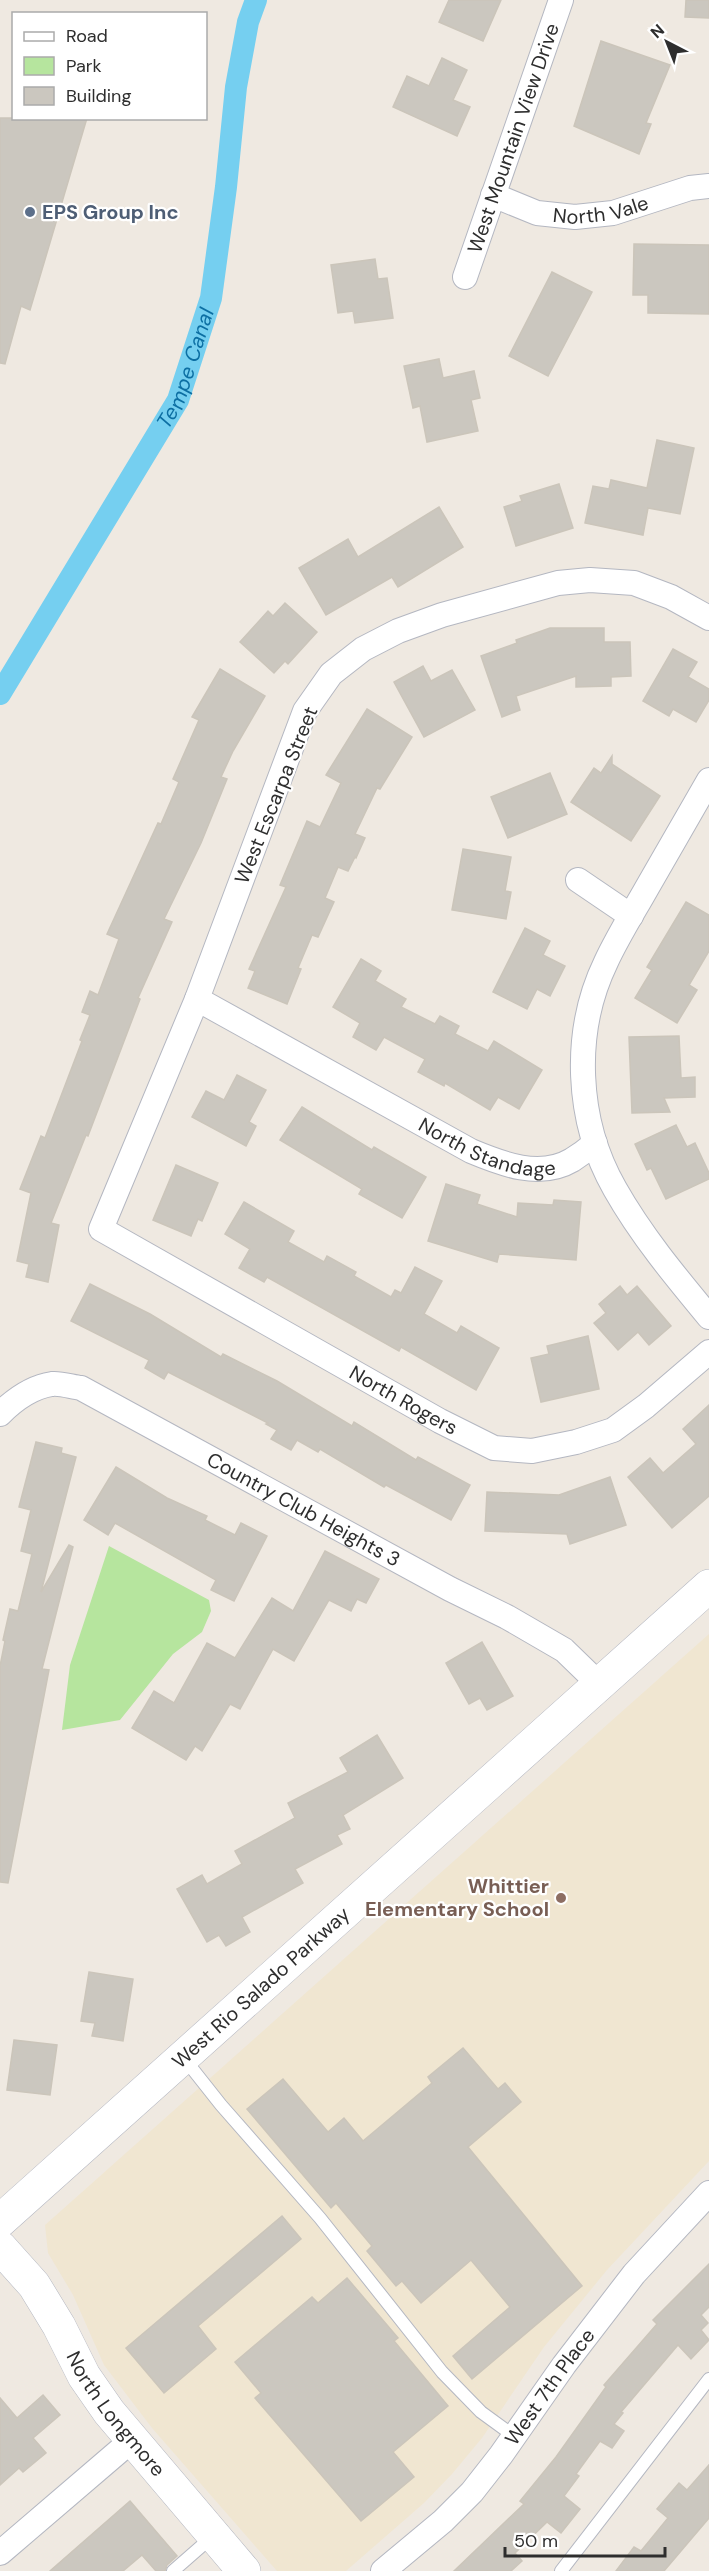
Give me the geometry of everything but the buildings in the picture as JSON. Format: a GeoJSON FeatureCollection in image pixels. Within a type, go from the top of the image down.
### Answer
{"type":"FeatureCollection","features":[{"type":"Feature","properties":{"kind":"main road","name":"West Rio Salado Parkway"},"geometry":{"type":"LineString","coordinates":[[0,2221],[709,1586]]}},
{"type":"Feature","properties":{"kind":"main road","name":"North Longmore"},"geometry":{"type":"LineString","coordinates":[[0,2247],[34,2285],[59,2326],[84,2376],[109,2412],[244,2571]]}},
{"type":"Feature","properties":{"kind":"street","name":"West Mountain View Drive"},"geometry":{"type":"LineString","coordinates":[[465,277],[561,0]]}},
{"type":"Feature","properties":{"kind":"street","name":"North Vale"},"geometry":{"type":"LineString","coordinates":[[493,195],[537,213],[575,217],[613,213],[690,188],[709,186]]}},
{"type":"Feature","properties":{"kind":"street","name":"West Escarpa Street"},"geometry":{"type":"LineString","coordinates":[[101,1229],[197,999],[305,711],[331,674],[363,649],[398,631],[442,615],[558,583],[590,580],[634,583],[671,597],[709,618]]}},
{"type":"Feature","properties":{"kind":"street"},"geometry":{"type":"LineString","coordinates":[[709,780],[605,963],[590,1008],[582,1045],[588,1116],[595,1143],[614,1187],[637,1224],[709,1317]]}},
{"type":"Feature","properties":{"kind":"street"},"geometry":{"type":"LineString","coordinates":[[578,880],[631,916]]}},
{"type":"Feature","properties":{"kind":"street","name":"North Standage"},"geometry":{"type":"LineString","coordinates":[[197,999],[471,1151],[505,1165],[539,1169],[560,1164],[570,1161],[595,1143]]}},
{"type":"Feature","properties":{"kind":"street","name":"North Rogers"},"geometry":{"type":"LineString","coordinates":[[101,1229],[440,1421],[494,1448],[532,1451],[576,1442],[613,1430],[646,1406],[709,1352]]}},
{"type":"Feature","properties":{"kind":"street","name":"Country Club Heights 3"},"geometry":{"type":"LineString","coordinates":[[0,1414],[10,1404],[32,1390],[53,1384],[81,1388],[439,1584],[507,1617],[564,1650],[598,1683]]}},
{"type":"Feature","properties":{"kind":"street","name":"West 7th Place"},"geometry":{"type":"LineString","coordinates":[[383,2571],[443,2521],[472,2492],[564,2365],[634,2274],[709,2193]]}},
{"type":"Feature","properties":{"kind":"street"},"geometry":{"type":"LineString","coordinates":[[0,2553],[132,2440]]}},
{"type":"Feature","properties":{"kind":"lane"},"geometry":{"type":"LineString","coordinates":[[182,2056],[221,2105],[320,2218],[442,2372],[481,2412],[514,2436]]}},
{"type":"Feature","properties":{"kind":"lane"},"geometry":{"type":"LineString","coordinates":[[561,2571],[709,2379]]}},
{"type":"Feature","properties":{"kind":"lane"},"geometry":{"type":"LineString","coordinates":[[173,2571],[214,2536]]}},
{"type":"Feature","properties":{"kind":"shaded area","name":"Whittier Elementary School"},"geometry":{"type":"Polygon","coordinates":[[[709,1634],[709,2161],[607,2270],[544,2347],[482,2438],[424,2503],[346,2571],[277,2571],[152,2428],[104,2365],[73,2295],[48,2253],[45,2225],[709,1634]]]}},
{"type":"Feature","properties":{"kind":"green space"},"geometry":{"type":"Polygon","coordinates":[[[109,1546],[209,1600],[211,1611],[202,1632],[173,1654],[120,1720],[62,1730],[70,1665],[109,1546]]]}},
{"type":"Feature","properties":{"kind":"waterway","name":"Tempe Canal"},"geometry":{"type":"LineString","coordinates":[[0,694],[178,400],[211,298],[226,187],[236,87],[248,22],[256,0]]}},
{"type":"Feature","properties":{"kind":"place","name":"EPS Group Inc"},"geometry":{"type":"Point","coordinates":[30,212]}},
{"type":"Feature","properties":{"kind":"place","name":"Whittier Elementary School"},"geometry":{"type":"Point","coordinates":[561,1898]}}]}
